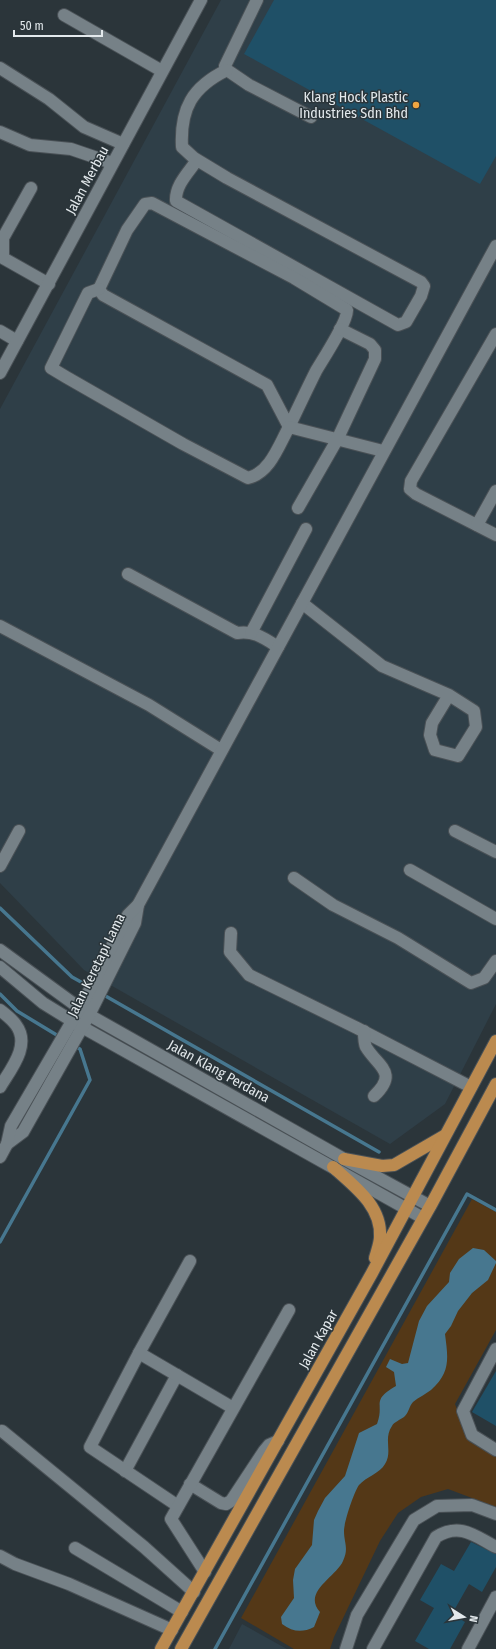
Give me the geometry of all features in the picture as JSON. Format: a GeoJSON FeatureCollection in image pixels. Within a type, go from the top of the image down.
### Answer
{"type":"FeatureCollection","features":[{"type":"Feature","properties":{"kind":"highway","name":"Jalan Kapar"},"geometry":{"type":"LineString","coordinates":[[161,1649],[372,1273],[496,1041]]}},
{"type":"Feature","properties":{"kind":"highway"},"geometry":{"type":"LineString","coordinates":[[181,1649],[430,1206],[496,1084]]}},
{"type":"Feature","properties":{"kind":"highway"},"geometry":{"type":"LineString","coordinates":[[344,1159],[382,1166],[394,1165],[445,1136]]}},
{"type":"Feature","properties":{"kind":"highway"},"geometry":{"type":"LineString","coordinates":[[333,1167],[372,1206],[378,1220],[380,1237],[372,1273]]}},
{"type":"Feature","properties":{"kind":"street","name":"Jalan Merbau"},"geometry":{"type":"LineString","coordinates":[[0,373],[200,0]]}},
{"type":"Feature","properties":{"kind":"street"},"geometry":{"type":"LineString","coordinates":[[257,0],[225,66],[227,70],[249,85],[311,117]]}},
{"type":"Feature","properties":{"kind":"street"},"geometry":{"type":"LineString","coordinates":[[64,15],[162,71]]}},
{"type":"Feature","properties":{"kind":"street"},"geometry":{"type":"LineString","coordinates":[[0,68],[49,99],[84,127],[123,144]]}},
{"type":"Feature","properties":{"kind":"street"},"geometry":{"type":"LineString","coordinates":[[198,160],[180,184],[175,195],[176,201],[391,321],[398,324],[406,322],[421,296],[424,286],[421,282],[198,160],[182,147],[181,127],[188,102],[202,85],[213,76],[227,70]]}},
{"type":"Feature","properties":{"kind":"street"},"geometry":{"type":"LineString","coordinates":[[0,132],[30,145],[71,149],[112,163]]}},
{"type":"Feature","properties":{"kind":"street"},"geometry":{"type":"LineString","coordinates":[[31,188],[3,238],[3,258],[49,284]]}},
{"type":"Feature","properties":{"kind":"street"},"geometry":{"type":"LineString","coordinates":[[152,203],[294,278],[347,310],[347,314],[268,465],[257,476],[248,478],[183,444],[51,368],[88,293],[99,289],[127,230],[145,204],[152,203]]}},
{"type":"Feature","properties":{"kind":"street","name":"Jalan Keretapi Lama"},"geometry":{"type":"LineString","coordinates":[[0,1156],[7,1144],[23,1132],[63,1048],[87,1006],[128,915],[138,905],[383,451],[496,246]]}},
{"type":"Feature","properties":{"kind":"street"},"geometry":{"type":"LineString","coordinates":[[99,289],[103,295],[267,385],[289,427],[383,451]]}},
{"type":"Feature","properties":{"kind":"street"},"geometry":{"type":"LineString","coordinates":[[298,508],[337,440],[374,359],[375,350],[370,344],[340,329]]}},
{"type":"Feature","properties":{"kind":"street"},"geometry":{"type":"LineString","coordinates":[[0,331],[17,342]]}},
{"type":"Feature","properties":{"kind":"street"},"geometry":{"type":"LineString","coordinates":[[496,334],[411,481],[410,489],[416,494],[496,535]]}},
{"type":"Feature","properties":{"kind":"street"},"geometry":{"type":"LineString","coordinates":[[477,526],[496,491]]}},
{"type":"Feature","properties":{"kind":"street"},"geometry":{"type":"LineString","coordinates":[[252,633],[306,529]]}},
{"type":"Feature","properties":{"kind":"street"},"geometry":{"type":"LineString","coordinates":[[128,574],[237,633],[248,631],[278,647]]}},
{"type":"Feature","properties":{"kind":"street"},"geometry":{"type":"LineString","coordinates":[[302,603],[382,666],[449,695],[474,711],[476,727],[458,756],[435,750],[430,735],[432,723],[449,695]]}},
{"type":"Feature","properties":{"kind":"street"},"geometry":{"type":"LineString","coordinates":[[0,626],[149,705],[221,750]]}},
{"type":"Feature","properties":{"kind":"street"},"geometry":{"type":"LineString","coordinates":[[0,866],[19,830]]}},
{"type":"Feature","properties":{"kind":"street"},"geometry":{"type":"LineString","coordinates":[[455,831],[496,852]]}},
{"type":"Feature","properties":{"kind":"street"},"geometry":{"type":"LineString","coordinates":[[410,870],[496,919]]}},
{"type":"Feature","properties":{"kind":"street"},"geometry":{"type":"LineString","coordinates":[[294,878],[334,905],[398,938],[471,983],[484,978],[496,961]]}},
{"type":"Feature","properties":{"kind":"street"},"geometry":{"type":"LineString","coordinates":[[231,934],[230,952],[249,975],[364,1031],[471,1087]]}},
{"type":"Feature","properties":{"kind":"street","name":"Jalan Klang Perdana"},"geometry":{"type":"LineString","coordinates":[[0,950],[87,1006],[344,1159],[430,1206]]}},
{"type":"Feature","properties":{"kind":"street","name":"Jalan Klang Perdana"},"geometry":{"type":"LineString","coordinates":[[0,967],[74,1029],[333,1167],[423,1218]]}},
{"type":"Feature","properties":{"kind":"street"},"geometry":{"type":"LineString","coordinates":[[0,1010],[16,1023],[22,1033],[22,1044],[18,1056],[0,1087]]}},
{"type":"Feature","properties":{"kind":"street"},"geometry":{"type":"LineString","coordinates":[[364,1031],[365,1046],[381,1064],[386,1074],[384,1086],[374,1096]]}},
{"type":"Feature","properties":{"kind":"street"},"geometry":{"type":"LineString","coordinates":[[178,1506],[90,1447],[139,1353],[190,1261]]}},
{"type":"Feature","properties":{"kind":"street"},"geometry":{"type":"LineString","coordinates":[[205,1572],[171,1520],[289,1310]]}},
{"type":"Feature","properties":{"kind":"street"},"geometry":{"type":"LineString","coordinates":[[496,1349],[463,1411],[472,1436],[496,1450]]}},
{"type":"Feature","properties":{"kind":"street"},"geometry":{"type":"LineString","coordinates":[[139,1353],[233,1408]]}},
{"type":"Feature","properties":{"kind":"street"},"geometry":{"type":"LineString","coordinates":[[126,1471],[177,1375]]}},
{"type":"Feature","properties":{"kind":"street"},"geometry":{"type":"LineString","coordinates":[[2,1431],[144,1547],[194,1592]]}},
{"type":"Feature","properties":{"kind":"street"},"geometry":{"type":"LineString","coordinates":[[190,1484],[221,1503],[226,1504],[231,1501],[264,1451],[269,1445],[278,1441]]}},
{"type":"Feature","properties":{"kind":"street"},"geometry":{"type":"LineString","coordinates":[[346,1649],[357,1615],[414,1520],[437,1506],[472,1505],[496,1514]]}},
{"type":"Feature","properties":{"kind":"street"},"geometry":{"type":"LineString","coordinates":[[373,1649],[436,1537],[444,1532],[454,1529],[463,1530],[496,1547]]}},
{"type":"Feature","properties":{"kind":"street"},"geometry":{"type":"LineString","coordinates":[[75,1548],[182,1612]]}},
{"type":"Feature","properties":{"kind":"street"},"geometry":{"type":"LineString","coordinates":[[0,1556],[15,1564],[69,1584],[172,1630]]}},
{"type":"Feature","properties":{"kind":"street"},"geometry":{"type":"LineString","coordinates":[[468,1649],[496,1597]]}},
{"type":"Feature","properties":{"kind":"shaded area"},"geometry":{"type":"Polygon","coordinates":[[[221,0],[496,0],[496,1004],[445,1104],[390,1144],[84,970],[0,883],[0,409],[221,0]]]}},
{"type":"Feature","properties":{"kind":"shaded area"},"geometry":{"type":"Polygon","coordinates":[[[472,1199],[496,1212],[496,1330],[455,1404],[470,1442],[496,1457],[496,1507],[448,1489],[421,1497],[398,1513],[380,1541],[334,1637],[330,1649],[294,1649],[241,1618],[472,1199]]]}},
{"type":"Feature","properties":{"kind":"shaded area"},"geometry":{"type":"Polygon","coordinates":[[[242,1624],[287,1649],[229,1649],[242,1624]]]}},
{"type":"Feature","properties":{"kind":"water"},"geometry":{"type":"Polygon","coordinates":[[[473,1248],[484,1250],[496,1261],[496,1263],[488,1280],[472,1293],[458,1311],[451,1326],[445,1334],[447,1364],[445,1371],[431,1390],[413,1402],[406,1415],[393,1425],[389,1431],[388,1454],[385,1464],[380,1470],[359,1485],[344,1527],[346,1549],[345,1556],[339,1567],[318,1591],[315,1598],[316,1605],[320,1612],[314,1627],[302,1631],[290,1629],[282,1624],[281,1617],[294,1598],[293,1580],[295,1569],[312,1545],[314,1520],[318,1511],[325,1498],[345,1476],[359,1433],[377,1424],[380,1403],[383,1395],[396,1386],[394,1372],[386,1367],[390,1359],[402,1364],[408,1363],[419,1321],[427,1306],[449,1282],[450,1273],[459,1259],[473,1248]]]}},
{"type":"Feature","properties":{"kind":"building","name":"Klang Hock Plastic Industries Sdn Bhd"},"geometry":{"type":"Polygon","coordinates":[[[274,0],[496,0],[496,156],[480,184],[244,54],[274,0]]]}},
{"type":"Feature","properties":{"kind":"building"},"geometry":{"type":"Polygon","coordinates":[[[496,1371],[496,1426],[472,1412],[496,1371]]]}},
{"type":"Feature","properties":{"kind":"building"},"geometry":{"type":"Polygon","coordinates":[[[471,1542],[496,1554],[496,1567],[482,1592],[469,1584],[452,1614],[465,1622],[450,1649],[429,1649],[415,1641],[434,1608],[420,1600],[441,1564],[454,1571],[471,1542]]]}},
{"type":"Feature","properties":{"kind":"waterway"},"geometry":{"type":"LineString","coordinates":[[0,908],[72,977],[90,987]]}},
{"type":"Feature","properties":{"kind":"waterway"},"geometry":{"type":"LineString","coordinates":[[0,994],[17,1011],[60,1037]]}},
{"type":"Feature","properties":{"kind":"waterway"},"geometry":{"type":"LineString","coordinates":[[102,994],[379,1152]]}},
{"type":"Feature","properties":{"kind":"waterway"},"geometry":{"type":"LineString","coordinates":[[0,1242],[90,1080],[80,1049],[74,1046]]}},
{"type":"Feature","properties":{"kind":"waterway"},"geometry":{"type":"LineString","coordinates":[[215,1649],[467,1194],[496,1210]]}},
{"type":"Feature","properties":{"kind":"place","name":"Klang Hock Plastic Industries Sdn Bhd"},"geometry":{"type":"Point","coordinates":[416,105]}}]}
